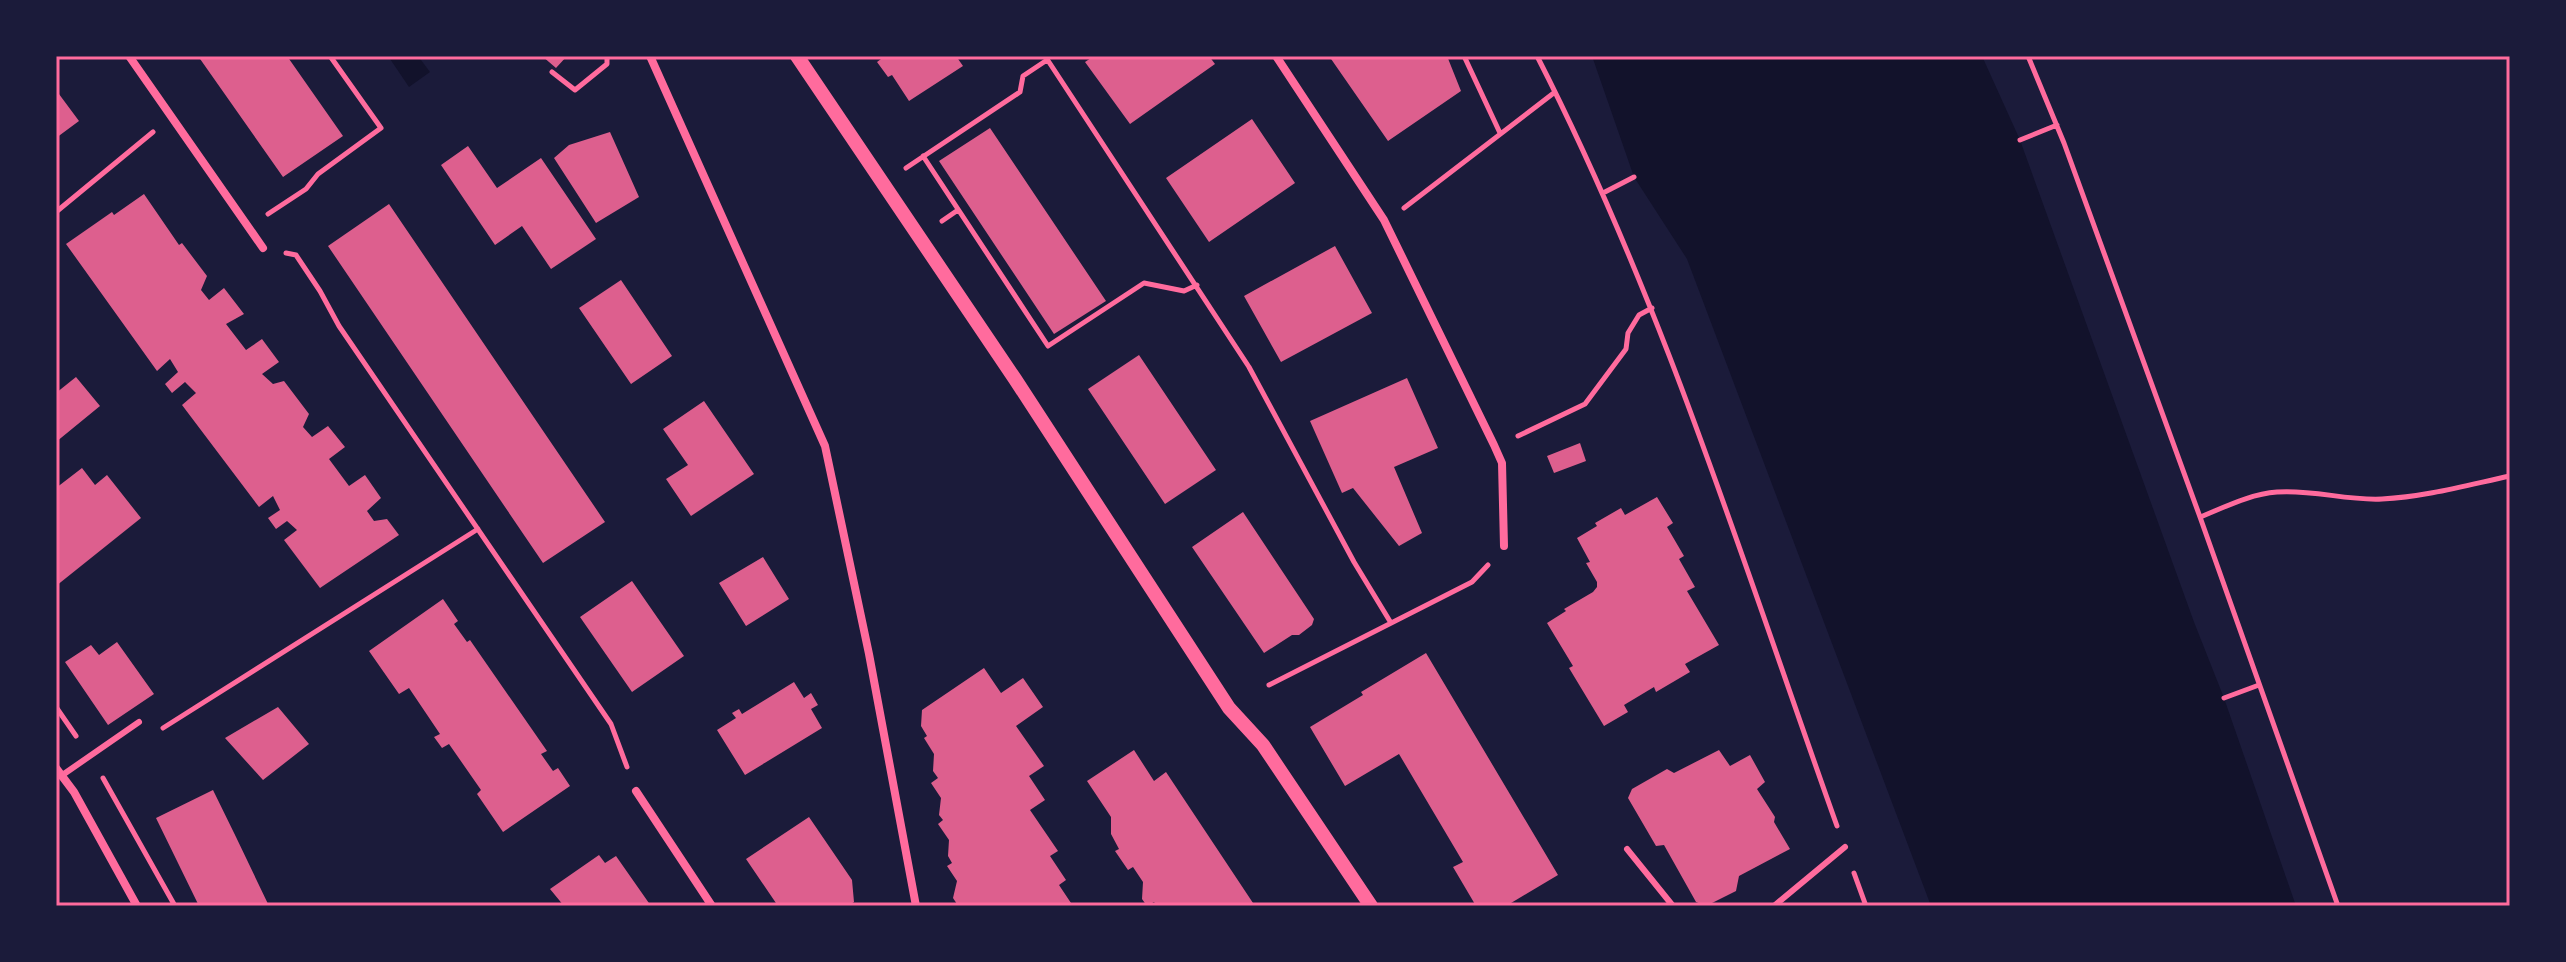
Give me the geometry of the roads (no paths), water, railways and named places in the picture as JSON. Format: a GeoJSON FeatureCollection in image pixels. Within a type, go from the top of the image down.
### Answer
{"type":"FeatureCollection","features":[{"type":"Feature","properties":{"kind":"street"},"geometry":{"type":"LineString","coordinates":[[129,56],[263,248]]}},
{"type":"Feature","properties":{"kind":"street"},"geometry":{"type":"LineString","coordinates":[[650,56],[825,446],[869,654],[916,906]]}},
{"type":"Feature","properties":{"kind":"street"},"geometry":{"type":"LineString","coordinates":[[797,56],[1015,379],[1229,708],[1263,745],[1371,906]]}},
{"type":"Feature","properties":{"kind":"street"},"geometry":{"type":"LineString","coordinates":[[1276,56],[1384,220],[1494,445],[1502,463],[1504,546]]}},
{"type":"Feature","properties":{"kind":"street"},"geometry":{"type":"LineString","coordinates":[[59,772],[74,792],[137,906]]}},
{"type":"Feature","properties":{"kind":"street"},"geometry":{"type":"LineString","coordinates":[[636,791],[712,906]]}},
{"type":"Feature","properties":{"kind":"lane"},"geometry":{"type":"LineString","coordinates":[[59,772],[139,722]]}},
{"type":"Feature","properties":{"kind":"lane"},"geometry":{"type":"LineString","coordinates":[[1774,906],[1845,847]]}},
{"type":"Feature","properties":{"kind":"lane"},"geometry":{"type":"LineString","coordinates":[[1627,849],[1673,906]]}}]}
